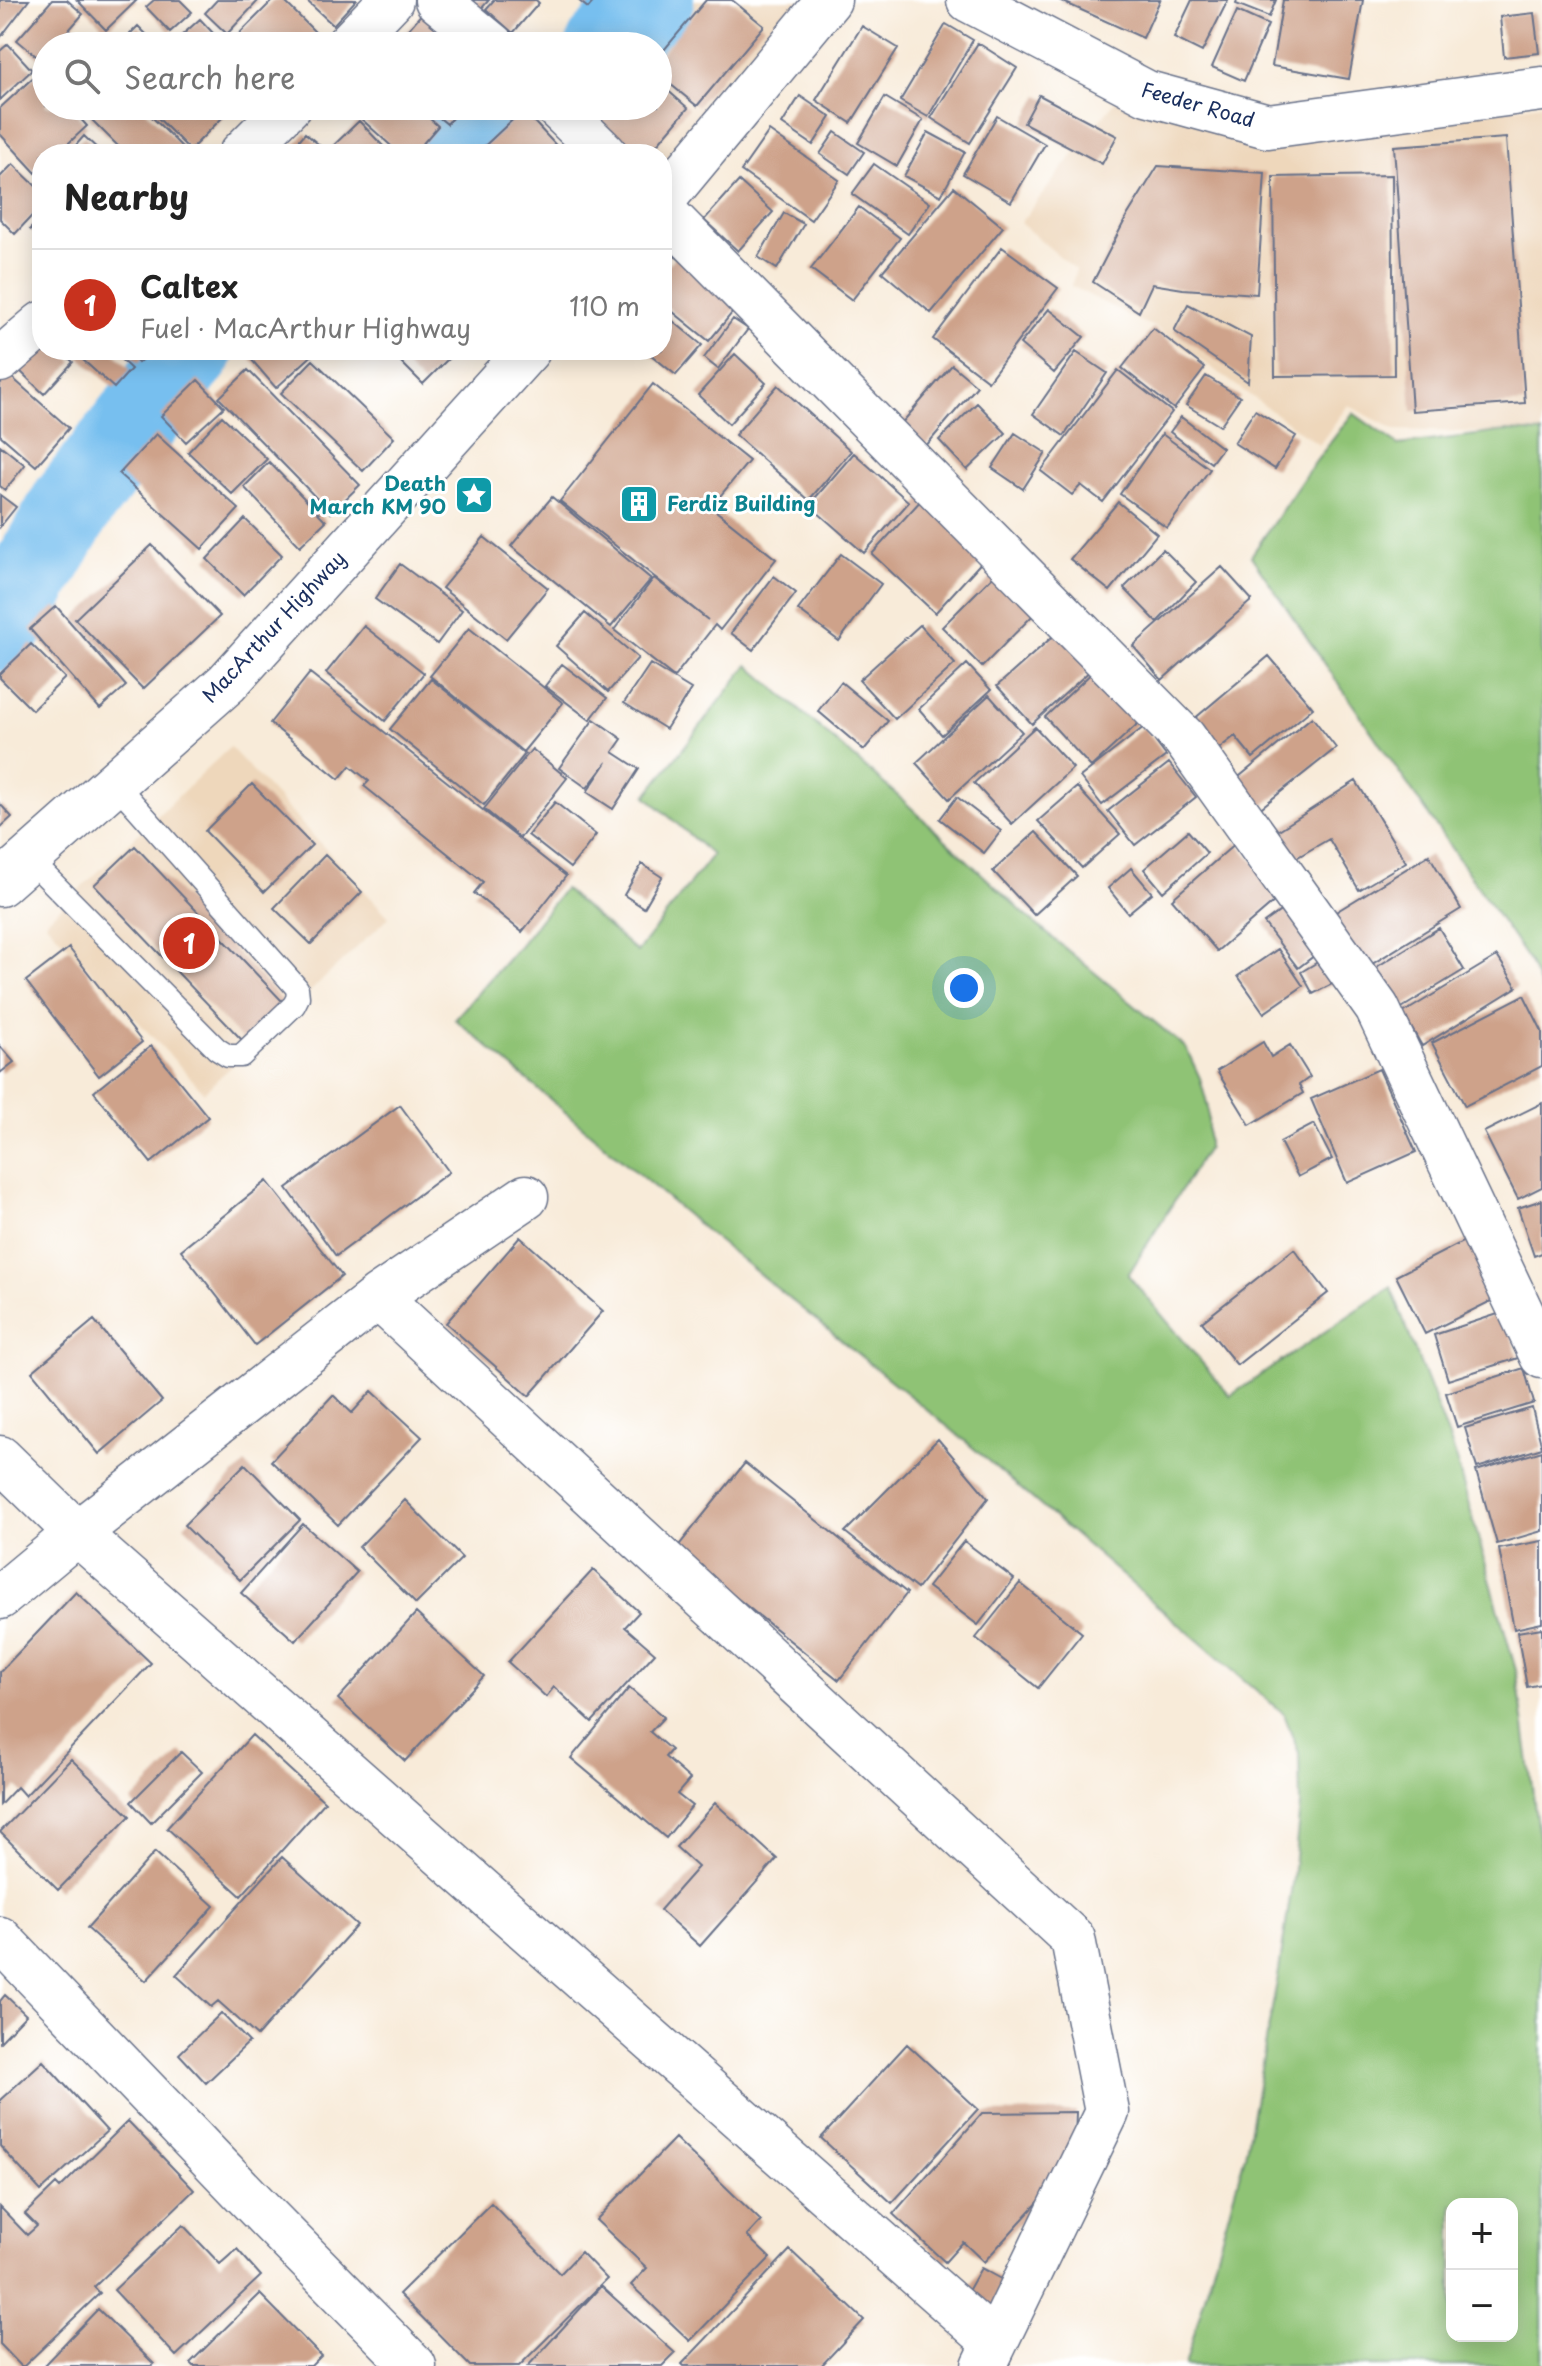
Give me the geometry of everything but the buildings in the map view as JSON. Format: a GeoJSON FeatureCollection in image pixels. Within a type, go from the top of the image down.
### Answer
{"type":"FeatureCollection","features":[{"type":"Feature","properties":{"kind":"street"},"geometry":{"type":"LineString","coordinates":[[360,32],[391,0]]}},
{"type":"Feature","properties":{"kind":"street"},"geometry":{"type":"LineString","coordinates":[[437,0],[476,32]]}},
{"type":"Feature","properties":{"kind":"street"},"geometry":{"type":"LineString","coordinates":[[672,189],[829,0]]}},
{"type":"Feature","properties":{"kind":"street","name":"Feeder Road"},"geometry":{"type":"LineString","coordinates":[[969,0],[1147,93],[1268,126],[1542,89]]}},
{"type":"Feature","properties":{"kind":"street"},"geometry":{"type":"LineString","coordinates":[[251,144],[275,120]]}},
{"type":"Feature","properties":{"kind":"street"},"geometry":{"type":"LineString","coordinates":[[570,120],[595,144]]}},
{"type":"Feature","properties":{"kind":"street"},"geometry":{"type":"LineString","coordinates":[[672,220],[1184,738],[1377,1008],[1542,1356]]}},
{"type":"Feature","properties":{"kind":"street"},"geometry":{"type":"LineString","coordinates":[[0,360],[32,333]]}},
{"type":"Feature","properties":{"kind":"street","name":"MacArthur Highway"},"geometry":{"type":"LineString","coordinates":[[14,872],[227,683],[519,360]]}},
{"type":"Feature","properties":{"kind":"street"},"geometry":{"type":"LineString","coordinates":[[0,1597],[378,1297],[526,1197]]}},
{"type":"Feature","properties":{"kind":"street"},"geometry":{"type":"LineString","coordinates":[[0,1458],[77,1533],[990,2354],[1107,2112],[1073,1939],[378,1297]]}},
{"type":"Feature","properties":{"kind":"street"},"geometry":{"type":"LineString","coordinates":[[0,1939],[414,2366]]}},
{"type":"Feature","properties":{"kind":"lane"},"geometry":{"type":"LineString","coordinates":[[14,872],[217,1049],[228,1056],[241,1056],[294,1005],[298,997],[297,988],[114,782]]}},
{"type":"Feature","properties":{"kind":"shaded area"},"geometry":{"type":"Polygon","coordinates":[[[673,0],[810,0],[672,165],[672,144],[622,144],[645,120],[672,120],[672,32],[644,32],[673,0]]]}},
{"type":"Feature","properties":{"kind":"shaded area"},"geometry":{"type":"Polygon","coordinates":[[[1123,91],[1253,146],[1542,104],[1542,434],[1395,430],[1348,405],[1319,445],[1155,327],[1071,286],[1076,270],[1020,223],[1123,91]]]}},
{"type":"Feature","properties":{"kind":"shaded area"},"geometry":{"type":"Polygon","coordinates":[[[230,747],[389,917],[204,1092],[45,922],[230,747]]]}},
{"type":"Feature","properties":{"kind":"green space"},"geometry":{"type":"Polygon","coordinates":[[[1353,413],[1398,445],[1507,431],[1542,433],[1542,991],[1530,963],[1251,556],[1307,473],[1353,413]]]}},
{"type":"Feature","properties":{"kind":"green space"},"geometry":{"type":"Polygon","coordinates":[[[748,665],[906,803],[1031,920],[1186,1048],[1200,1078],[1208,1108],[1208,1147],[1128,1275],[1230,1396],[1391,1287],[1453,1449],[1517,1674],[1542,1862],[1542,2366],[1185,2366],[1245,2155],[1279,1971],[1300,1804],[1299,1753],[1284,1714],[958,1435],[711,1235],[455,1019],[564,889],[637,952],[712,855],[646,796],[748,665]]]}},
{"type":"Feature","properties":{"kind":"waterway"},"geometry":{"type":"LineString","coordinates":[[621,32],[652,0]]}},
{"type":"Feature","properties":{"kind":"waterway"},"geometry":{"type":"LineString","coordinates":[[454,144],[480,120]]}},
{"type":"Feature","properties":{"kind":"waterway"},"geometry":{"type":"LineString","coordinates":[[0,629],[73,503],[184,360]]}},
{"type":"Feature","properties":{"kind":"place","name":"Death March KM 90"},"geometry":{"type":"Point","coordinates":[474,495]}},
{"type":"Feature","properties":{"kind":"place","name":"Ferdiz Building"},"geometry":{"type":"Point","coordinates":[639,504]}},
{"type":"Feature","properties":{"kind":"place","name":"Caltex"},"geometry":{"type":"Point","coordinates":[189,943]}}]}
